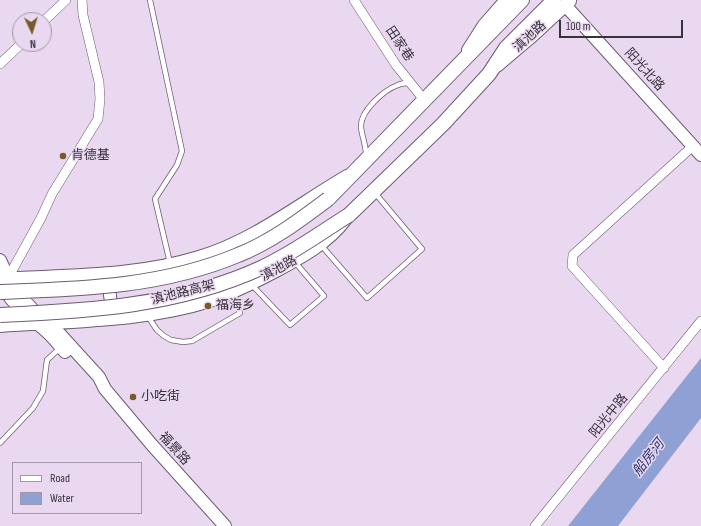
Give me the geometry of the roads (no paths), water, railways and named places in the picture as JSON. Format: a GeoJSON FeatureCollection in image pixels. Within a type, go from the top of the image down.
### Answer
{"type":"FeatureCollection","features":[{"type":"Feature","properties":{"kind":"main road","name":"滇池路"},"geometry":{"type":"LineString","coordinates":[[349,215],[443,124],[489,74],[506,48],[528,26],[563,2]]}},
{"type":"Feature","properties":{"kind":"main road"},"geometry":{"type":"LineString","coordinates":[[353,172],[453,72],[513,3]]}},
{"type":"Feature","properties":{"kind":"main road","name":"滇池路高架"},"geometry":{"type":"LineString","coordinates":[[0,292],[108,287],[147,282],[178,275],[239,255],[300,220],[328,199],[353,172]]}},
{"type":"Feature","properties":{"kind":"main road","name":"滇池路高架"},"geometry":{"type":"LineString","coordinates":[[0,315],[119,307],[214,287],[261,268],[349,215]]}},
{"type":"Feature","properties":{"kind":"street"},"geometry":{"type":"LineString","coordinates":[[52,13],[66,0]]}},
{"type":"Feature","properties":{"kind":"street"},"geometry":{"type":"LineString","coordinates":[[3,279],[41,218],[52,194],[98,119],[100,99],[99,82],[83,15],[82,0]]}},
{"type":"Feature","properties":{"kind":"street","name":"田家巷"},"geometry":{"type":"LineString","coordinates":[[354,0],[410,83],[425,101]]}},
{"type":"Feature","properties":{"kind":"street","name":"滇池路"},"geometry":{"type":"LineString","coordinates":[[489,74],[530,38],[563,2]]}},
{"type":"Feature","properties":{"kind":"street","name":"阳光北路"},"geometry":{"type":"LineString","coordinates":[[563,2],[697,151]]}},
{"type":"Feature","properties":{"kind":"street"},"geometry":{"type":"LineString","coordinates":[[0,64],[13,52]]}},
{"type":"Feature","properties":{"kind":"street"},"geometry":{"type":"LineString","coordinates":[[664,368],[572,266],[573,255],[697,151]]}},
{"type":"Feature","properties":{"kind":"street"},"geometry":{"type":"LineString","coordinates":[[3,279],[121,272],[170,264],[200,257],[237,242],[270,224],[353,172]]}},
{"type":"Feature","properties":{"kind":"street","name":"滇池路"},"geometry":{"type":"LineString","coordinates":[[0,326],[51,324],[126,318],[208,302],[251,284],[294,261],[335,234],[349,215]]}},
{"type":"Feature","properties":{"kind":"street","name":"福景路"},"geometry":{"type":"LineString","coordinates":[[0,260],[3,279],[12,300],[36,324],[46,331],[93,382],[105,389]]}},
{"type":"Feature","properties":{"kind":"street"},"geometry":{"type":"LineString","coordinates":[[121,272],[111,284],[110,294],[114,308],[126,318]]}},
{"type":"Feature","properties":{"kind":"street","name":"福景路"},"geometry":{"type":"LineString","coordinates":[[3,279],[38,314],[51,324],[99,377],[105,389],[152,445],[225,526]]}},
{"type":"Feature","properties":{"kind":"street","name":"阳光中路"},"geometry":{"type":"LineString","coordinates":[[535,526],[701,321]]}},
{"type":"Feature","properties":{"kind":"lane"},"geometry":{"type":"LineString","coordinates":[[150,0],[182,151],[177,165],[155,199],[170,264]]}},
{"type":"Feature","properties":{"kind":"lane"},"geometry":{"type":"LineString","coordinates":[[366,159],[366,145],[361,127],[365,110],[392,87],[410,83]]}},
{"type":"Feature","properties":{"kind":"lane"},"geometry":{"type":"LineString","coordinates":[[320,244],[367,298],[422,249],[374,191]]}},
{"type":"Feature","properties":{"kind":"lane"},"geometry":{"type":"LineString","coordinates":[[251,284],[290,326],[324,296],[294,261]]}},
{"type":"Feature","properties":{"kind":"lane"},"geometry":{"type":"LineString","coordinates":[[147,315],[156,330],[164,336],[171,340],[192,341],[240,313],[233,291]]}},
{"type":"Feature","properties":{"kind":"lane"},"geometry":{"type":"LineString","coordinates":[[0,443],[33,408],[43,391],[47,360],[61,347]]}},
{"type":"Feature","properties":{"kind":"water","name":"船房河"},"geometry":{"type":"Polygon","coordinates":[[[701,358],[701,418],[618,526],[568,526],[701,358]]]}},
{"type":"Feature","properties":{"kind":"place","name":"肯德基"},"geometry":{"type":"Point","coordinates":[63,156]}},
{"type":"Feature","properties":{"kind":"place","name":"福海乡"},"geometry":{"type":"Point","coordinates":[208,306]}},
{"type":"Feature","properties":{"kind":"place","name":"小吃街"},"geometry":{"type":"Point","coordinates":[133,397]}}]}
